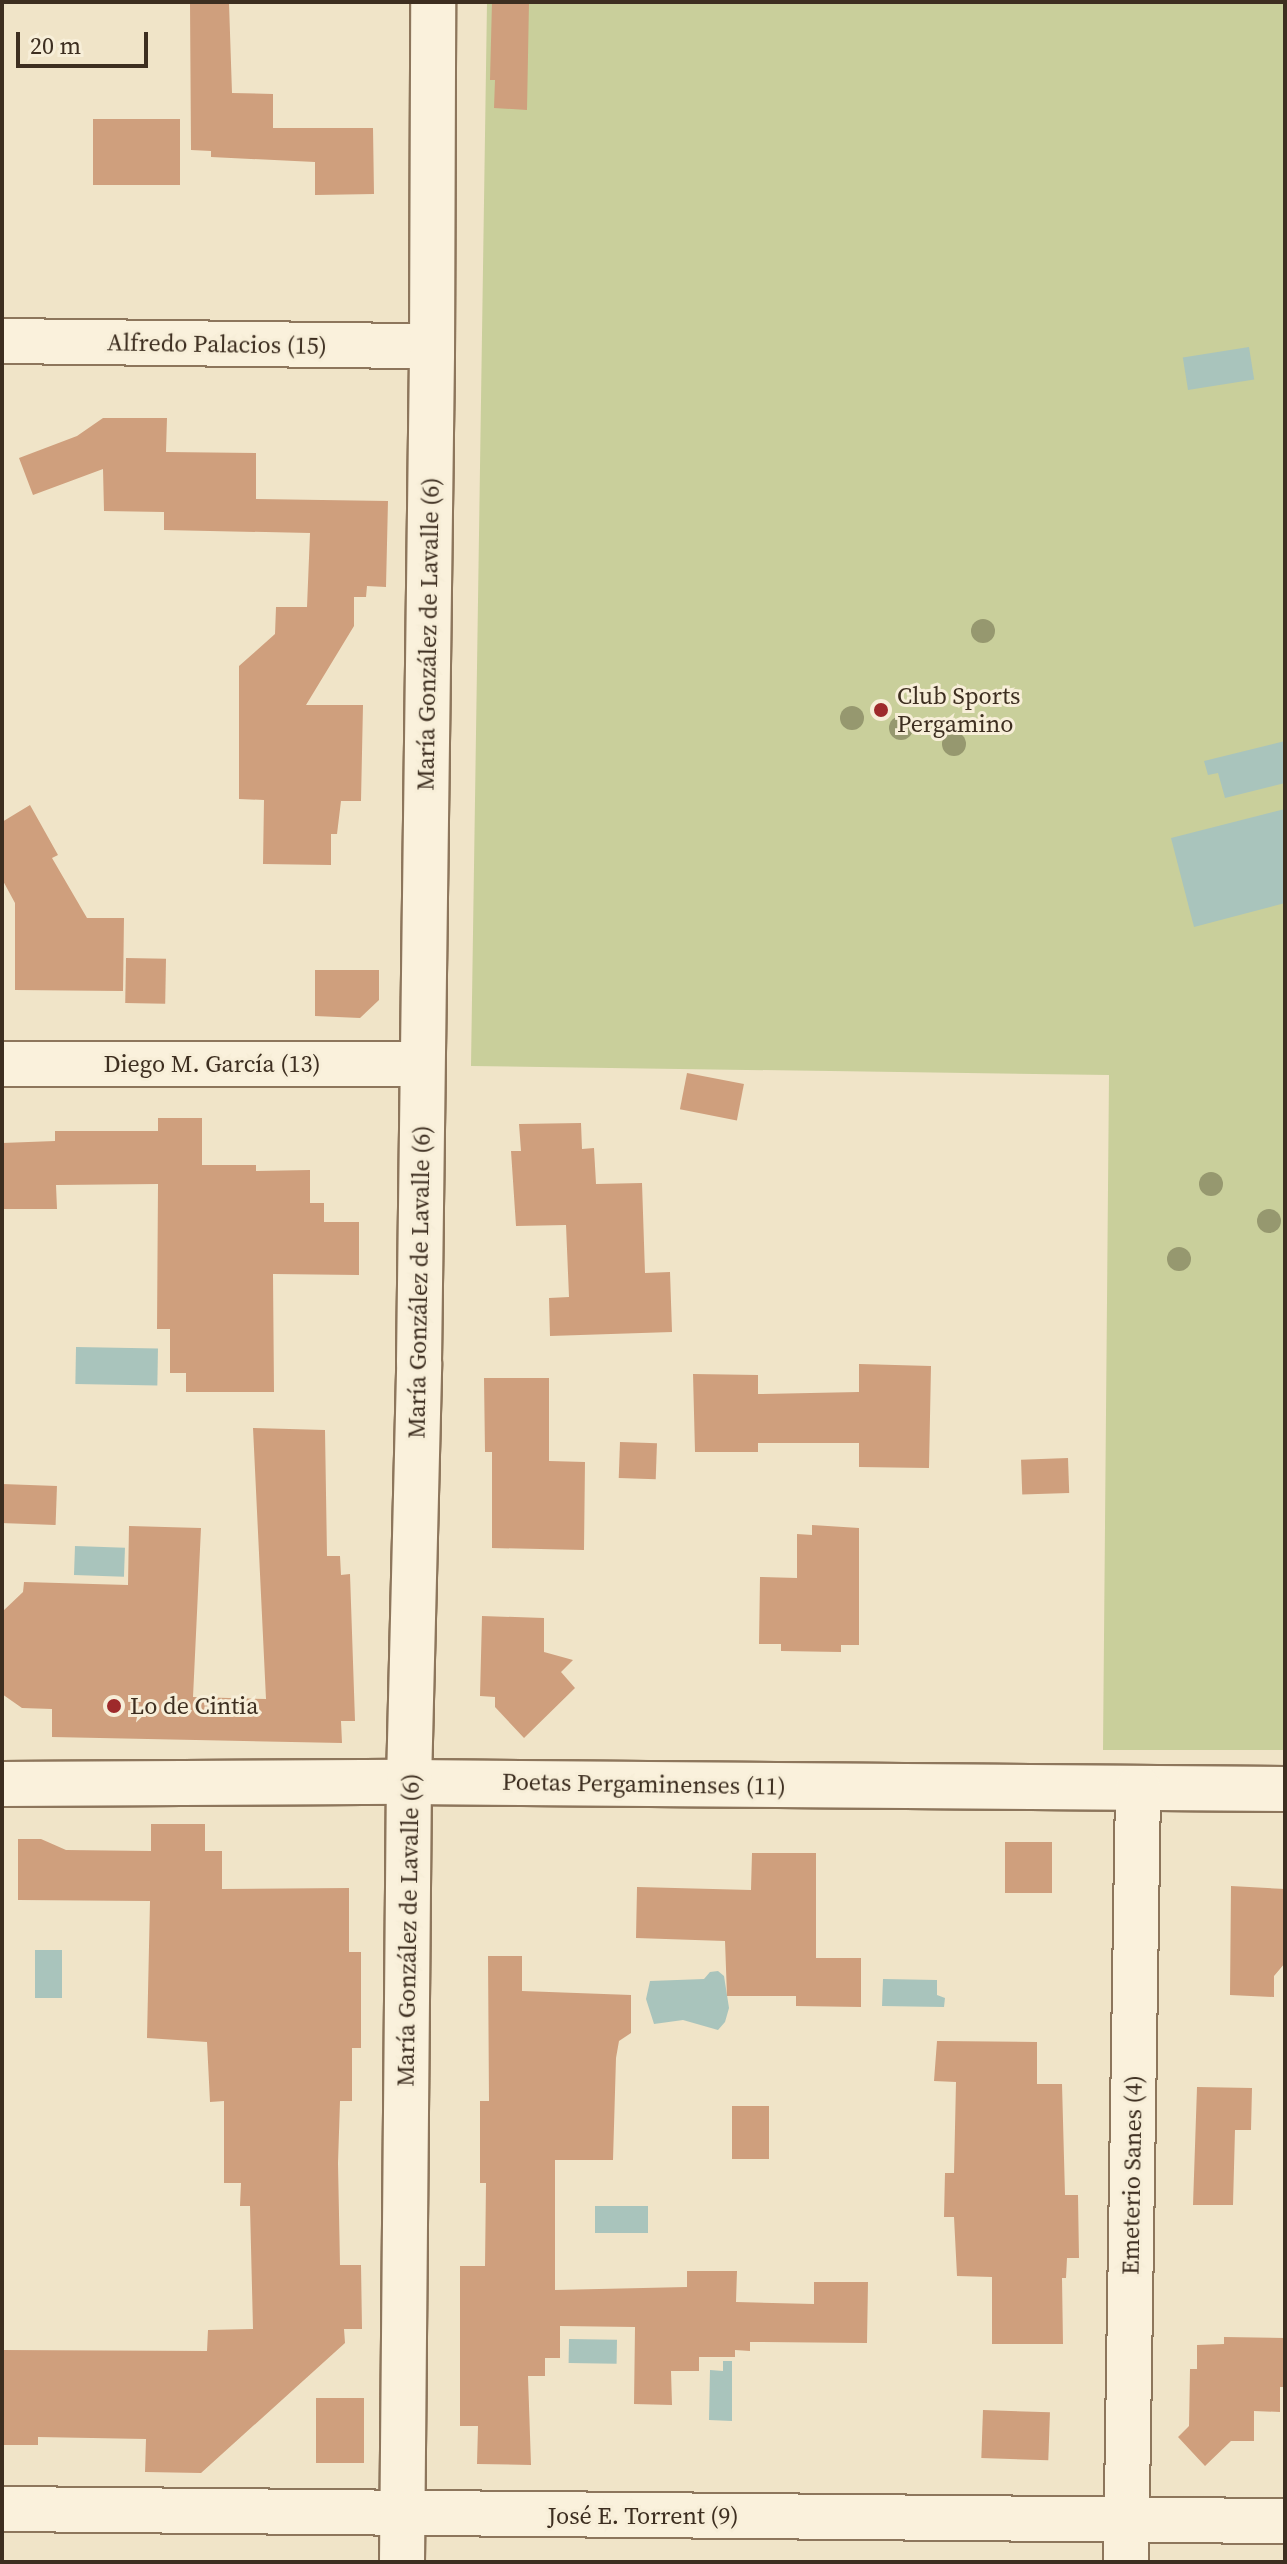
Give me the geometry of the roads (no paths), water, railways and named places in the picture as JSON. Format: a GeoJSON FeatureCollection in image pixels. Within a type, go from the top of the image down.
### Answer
{"type":"FeatureCollection","features":[{"type":"Feature","properties":{"kind":"street","name":"María González de Lavalle (6)"},"geometry":{"type":"LineString","coordinates":[[402,2562],[409,1782],[432,346],[433,2]]}},
{"type":"Feature","properties":{"kind":"street","name":"Alfredo Palacios (15)"},"geometry":{"type":"LineString","coordinates":[[2,341],[432,346]]}},
{"type":"Feature","properties":{"kind":"street","name":"Diego M. García (13)"},"geometry":{"type":"LineString","coordinates":[[2,1064],[422,1064]]}},
{"type":"Feature","properties":{"kind":"street","name":"Poetas Pergaminenses (11)"},"geometry":{"type":"LineString","coordinates":[[2,1784],[409,1782],[1285,1789]]}},
{"type":"Feature","properties":{"kind":"street","name":"Emeterio Sanes (4)"},"geometry":{"type":"LineString","coordinates":[[1126,2562],[1138,1788]]}},
{"type":"Feature","properties":{"kind":"street","name":"José E. Torrent (9)"},"geometry":{"type":"LineString","coordinates":[[2,2509],[1285,2521]]}},
{"type":"Feature","properties":{"kind":"water"},"geometry":{"type":"Polygon","coordinates":[[[1249,347],[1254,380],[1188,390],[1183,357],[1249,347]]]}},
{"type":"Feature","properties":{"kind":"water"},"geometry":{"type":"Polygon","coordinates":[[[1285,741],[1285,783],[1225,798],[1218,773],[1208,775],[1204,761],[1285,741]]]}},
{"type":"Feature","properties":{"kind":"water"},"geometry":{"type":"Polygon","coordinates":[[[1285,809],[1285,903],[1194,927],[1171,838],[1285,809]]]}},
{"type":"Feature","properties":{"kind":"water"},"geometry":{"type":"Polygon","coordinates":[[[76,1347],[158,1348],[157,1385],[75,1384],[76,1347]]]}},
{"type":"Feature","properties":{"kind":"water"},"geometry":{"type":"Polygon","coordinates":[[[75,1546],[125,1548],[124,1577],[74,1575],[75,1546]]]}},
{"type":"Feature","properties":{"kind":"water"},"geometry":{"type":"Polygon","coordinates":[[[35,1950],[62,1950],[62,1998],[35,1998],[35,1950]]]}},
{"type":"Feature","properties":{"kind":"water"},"geometry":{"type":"Polygon","coordinates":[[[718,1971],[724,1976],[729,2008],[725,2022],[718,2030],[683,2020],[654,2024],[646,1999],[650,1981],[704,1979],[710,1972],[718,1971]]]}},
{"type":"Feature","properties":{"kind":"water"},"geometry":{"type":"Polygon","coordinates":[[[883,1979],[937,1980],[937,1995],[945,1998],[944,2007],[882,2006],[883,1979]]]}},
{"type":"Feature","properties":{"kind":"water"},"geometry":{"type":"Polygon","coordinates":[[[595,2206],[648,2206],[648,2233],[595,2233],[595,2206]]]}},
{"type":"Feature","properties":{"kind":"water"},"geometry":{"type":"Polygon","coordinates":[[[569,2339],[617,2340],[617,2364],[569,2363],[569,2339]]]}},
{"type":"Feature","properties":{"kind":"water"},"geometry":{"type":"Polygon","coordinates":[[[723,2361],[732,2361],[732,2421],[709,2420],[710,2370],[723,2371],[723,2361]]]}},
{"type":"Feature","properties":{"kind":"place","name":"Club Sports Pergamino"},"geometry":{"type":"Point","coordinates":[881,710]}},
{"type":"Feature","properties":{"kind":"place","name":"Lo de Cintia"},"geometry":{"type":"Point","coordinates":[114,1706]}}]}
